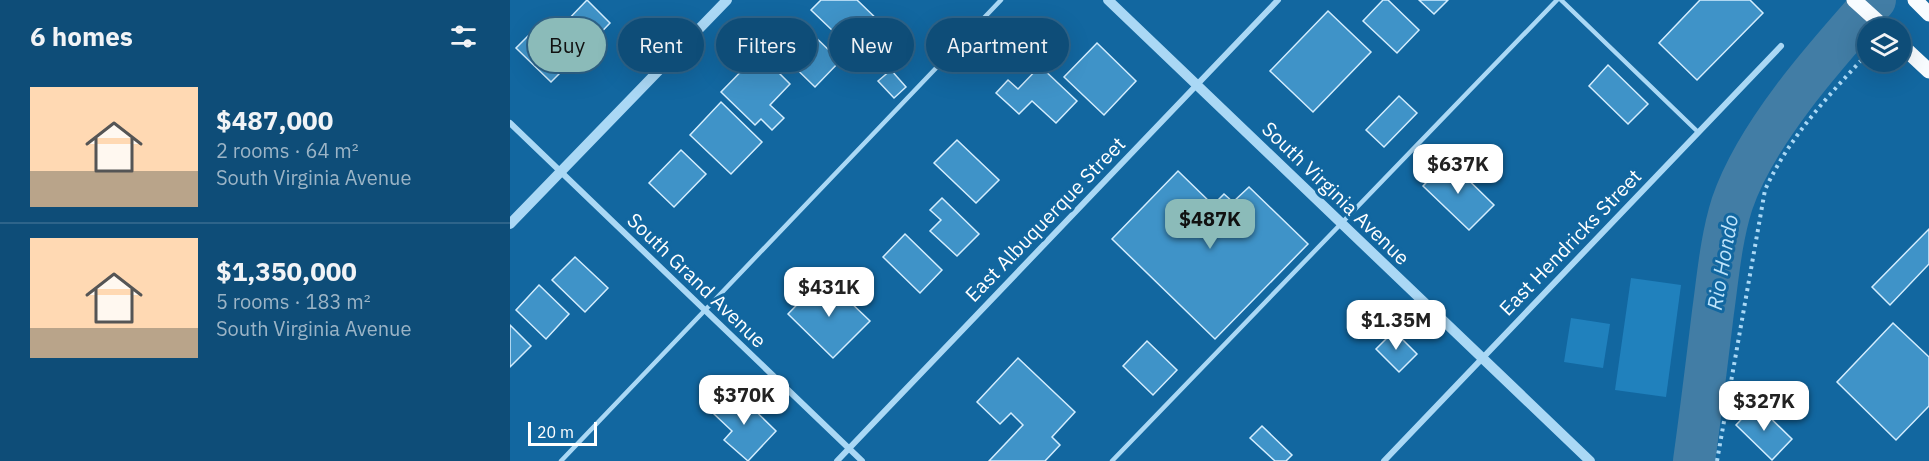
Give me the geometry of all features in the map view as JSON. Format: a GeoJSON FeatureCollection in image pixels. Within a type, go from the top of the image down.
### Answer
{"type":"FeatureCollection","features":[{"type":"Feature","properties":{"kind":"main road"},"geometry":{"type":"LineString","coordinates":[[1854,0],[1874,18]]}},
{"type":"Feature","properties":{"kind":"main road"},"geometry":{"type":"LineString","coordinates":[[1915,0],[1929,14]]}},
{"type":"Feature","properties":{"kind":"main road"},"geometry":{"type":"LineString","coordinates":[[1911,54],[1929,71]]}},
{"type":"Feature","properties":{"kind":"street"},"geometry":{"type":"LineString","coordinates":[[510,224],[727,0]]}},
{"type":"Feature","properties":{"kind":"street","name":"South Virginia Avenue"},"geometry":{"type":"LineString","coordinates":[[1108,0],[1590,461]]}},
{"type":"Feature","properties":{"kind":"street","name":"East Albuquerque Street"},"geometry":{"type":"LineString","coordinates":[[837,461],[1278,0]]}},
{"type":"Feature","properties":{"kind":"street","name":"East Hendricks Street"},"geometry":{"type":"LineString","coordinates":[[1384,461],[1781,46]]}},
{"type":"Feature","properties":{"kind":"street","name":"South Grand Avenue"},"geometry":{"type":"LineString","coordinates":[[510,123],[862,461]]}},
{"type":"Feature","properties":{"kind":"lane"},"geometry":{"type":"LineString","coordinates":[[561,461],[1001,0]]}},
{"type":"Feature","properties":{"kind":"lane"},"geometry":{"type":"LineString","coordinates":[[1113,461],[1559,0],[1698,132]]}},
{"type":"Feature","properties":{"kind":"path"},"geometry":{"type":"LineString","coordinates":[[1717,461],[1765,190],[1774,170],[1804,124],[1857,65]]}},
{"type":"Feature","properties":{"kind":"shaded area"},"geometry":{"type":"Polygon","coordinates":[[[1631,278],[1681,285],[1666,397],[1615,390],[1631,278]]]}},
{"type":"Feature","properties":{"kind":"shaded area"},"geometry":{"type":"Polygon","coordinates":[[[1571,318],[1610,324],[1603,368],[1564,362],[1571,318]]]}},
{"type":"Feature","properties":{"kind":"building"},"geometry":{"type":"Polygon","coordinates":[[[587,0],[605,18],[570,18],[587,0]]]}},
{"type":"Feature","properties":{"kind":"building"},"geometry":{"type":"Polygon","coordinates":[[[821,0],[857,0],[876,18],[829,18],[829,27],[811,10],[821,0]]]}},
{"type":"Feature","properties":{"kind":"building"},"geometry":{"type":"Polygon","coordinates":[[[1383,0],[1388,0],[1419,30],[1397,53],[1363,21],[1383,0]]]}},
{"type":"Feature","properties":{"kind":"building"},"geometry":{"type":"Polygon","coordinates":[[[1419,0],[1448,0],[1434,14],[1419,0]]]}},
{"type":"Feature","properties":{"kind":"building"},"geometry":{"type":"Polygon","coordinates":[[[1700,0],[1750,0],[1763,13],[1697,80],[1659,43],[1700,0]]]}},
{"type":"Feature","properties":{"kind":"building"},"geometry":{"type":"Polygon","coordinates":[[[1328,11],[1371,52],[1313,112],[1270,71],[1328,11]]]}},
{"type":"Feature","properties":{"kind":"building"},"geometry":{"type":"Polygon","coordinates":[[[528,36],[528,60],[516,48],[528,36]]]}},
{"type":"Feature","properties":{"kind":"building"},"geometry":{"type":"Polygon","coordinates":[[[817,39],[829,50],[829,72],[815,87],[800,72],[817,72],[817,39]]]}},
{"type":"Feature","properties":{"kind":"building"},"geometry":{"type":"Polygon","coordinates":[[[1097,43],[1136,81],[1104,115],[1064,77],[1097,43]]]}},
{"type":"Feature","properties":{"kind":"building"},"geometry":{"type":"Polygon","coordinates":[[[1608,65],[1648,104],[1628,124],[1589,86],[1608,65]]]}},
{"type":"Feature","properties":{"kind":"building"},"geometry":{"type":"Polygon","coordinates":[[[541,72],[561,72],[551,82],[541,72]]]}},
{"type":"Feature","properties":{"kind":"building"},"geometry":{"type":"Polygon","coordinates":[[[740,72],[778,72],[790,84],[770,105],[784,118],[772,130],[761,119],[755,125],[721,92],[740,72]]]}},
{"type":"Feature","properties":{"kind":"building"},"geometry":{"type":"Polygon","coordinates":[[[889,72],[893,72],[906,87],[894,98],[878,81],[889,72]]]}},
{"type":"Feature","properties":{"kind":"building"},"geometry":{"type":"Polygon","coordinates":[[[1034,72],[1046,72],[1077,101],[1056,123],[1032,101],[1019,114],[996,93],[1008,80],[1018,89],[1034,72]]]}},
{"type":"Feature","properties":{"kind":"building"},"geometry":{"type":"Polygon","coordinates":[[[1399,96],[1417,113],[1384,147],[1366,130],[1399,96]]]}},
{"type":"Feature","properties":{"kind":"building"},"geometry":{"type":"Polygon","coordinates":[[[721,102],[762,142],[731,174],[690,135],[721,102]]]}},
{"type":"Feature","properties":{"kind":"building"},"geometry":{"type":"Polygon","coordinates":[[[957,140],[999,180],[976,203],[934,163],[957,140]]]}},
{"type":"Feature","properties":{"kind":"building"},"geometry":{"type":"Polygon","coordinates":[[[681,150],[706,174],[674,207],[649,183],[681,150]]]}},
{"type":"Feature","properties":{"kind":"building"},"geometry":{"type":"Polygon","coordinates":[[[1448,160],[1494,205],[1469,230],[1423,186],[1448,160]]]}},
{"type":"Feature","properties":{"kind":"building"},"geometry":{"type":"Polygon","coordinates":[[[1178,171],[1213,205],[1224,194],[1233,202],[1249,187],[1308,244],[1215,339],[1112,239],[1178,171]]]}},
{"type":"Feature","properties":{"kind":"building"},"geometry":{"type":"Polygon","coordinates":[[[942,198],[979,234],[957,256],[930,231],[941,220],[930,210],[942,198]]]}},
{"type":"Feature","properties":{"kind":"building"},"geometry":{"type":"Polygon","coordinates":[[[1929,229],[1929,264],[1890,305],[1872,287],[1929,229]]]}},
{"type":"Feature","properties":{"kind":"building"},"geometry":{"type":"Polygon","coordinates":[[[905,234],[942,270],[920,293],[883,257],[905,234]]]}},
{"type":"Feature","properties":{"kind":"building"},"geometry":{"type":"Polygon","coordinates":[[[575,257],[608,288],[585,312],[552,280],[575,257]]]}},
{"type":"Feature","properties":{"kind":"building"},"geometry":{"type":"Polygon","coordinates":[[[824,277],[870,321],[833,358],[788,314],[824,277]]]}},
{"type":"Feature","properties":{"kind":"building"},"geometry":{"type":"Polygon","coordinates":[[[539,285],[569,314],[546,339],[516,310],[539,285]]]}},
{"type":"Feature","properties":{"kind":"building"},"geometry":{"type":"Polygon","coordinates":[[[1893,323],[1929,357],[1929,406],[1896,440],[1837,382],[1893,323]]]}},
{"type":"Feature","properties":{"kind":"building"},"geometry":{"type":"Polygon","coordinates":[[[510,325],[531,346],[510,367],[510,325]]]}},
{"type":"Feature","properties":{"kind":"building"},"geometry":{"type":"Polygon","coordinates":[[[1394,331],[1417,354],[1399,372],[1376,349],[1394,331]]]}},
{"type":"Feature","properties":{"kind":"building"},"geometry":{"type":"Polygon","coordinates":[[[1147,341],[1177,370],[1153,395],[1123,366],[1147,341]]]}},
{"type":"Feature","properties":{"kind":"building"},"geometry":{"type":"Polygon","coordinates":[[[1018,358],[1075,412],[1052,437],[1060,445],[1045,461],[989,461],[1023,425],[1011,413],[1000,424],[977,402],[1018,358]]]}},
{"type":"Feature","properties":{"kind":"building"},"geometry":{"type":"Polygon","coordinates":[[[735,391],[776,431],[748,461],[724,440],[732,431],[714,414],[735,391]]]}},
{"type":"Feature","properties":{"kind":"building"},"geometry":{"type":"Polygon","coordinates":[[[1756,404],[1792,439],[1772,460],[1736,425],[1756,404]]]}},
{"type":"Feature","properties":{"kind":"building"},"geometry":{"type":"Polygon","coordinates":[[[1262,426],[1292,455],[1286,461],[1275,461],[1250,438],[1262,426]]]}},
{"type":"Feature","properties":{"kind":"waterway","name":"Rio Hondo"},"geometry":{"type":"LineString","coordinates":[[1694,461],[1720,258],[1732,204],[1757,150],[1775,123],[1814,70],[1875,0]]}}]}
